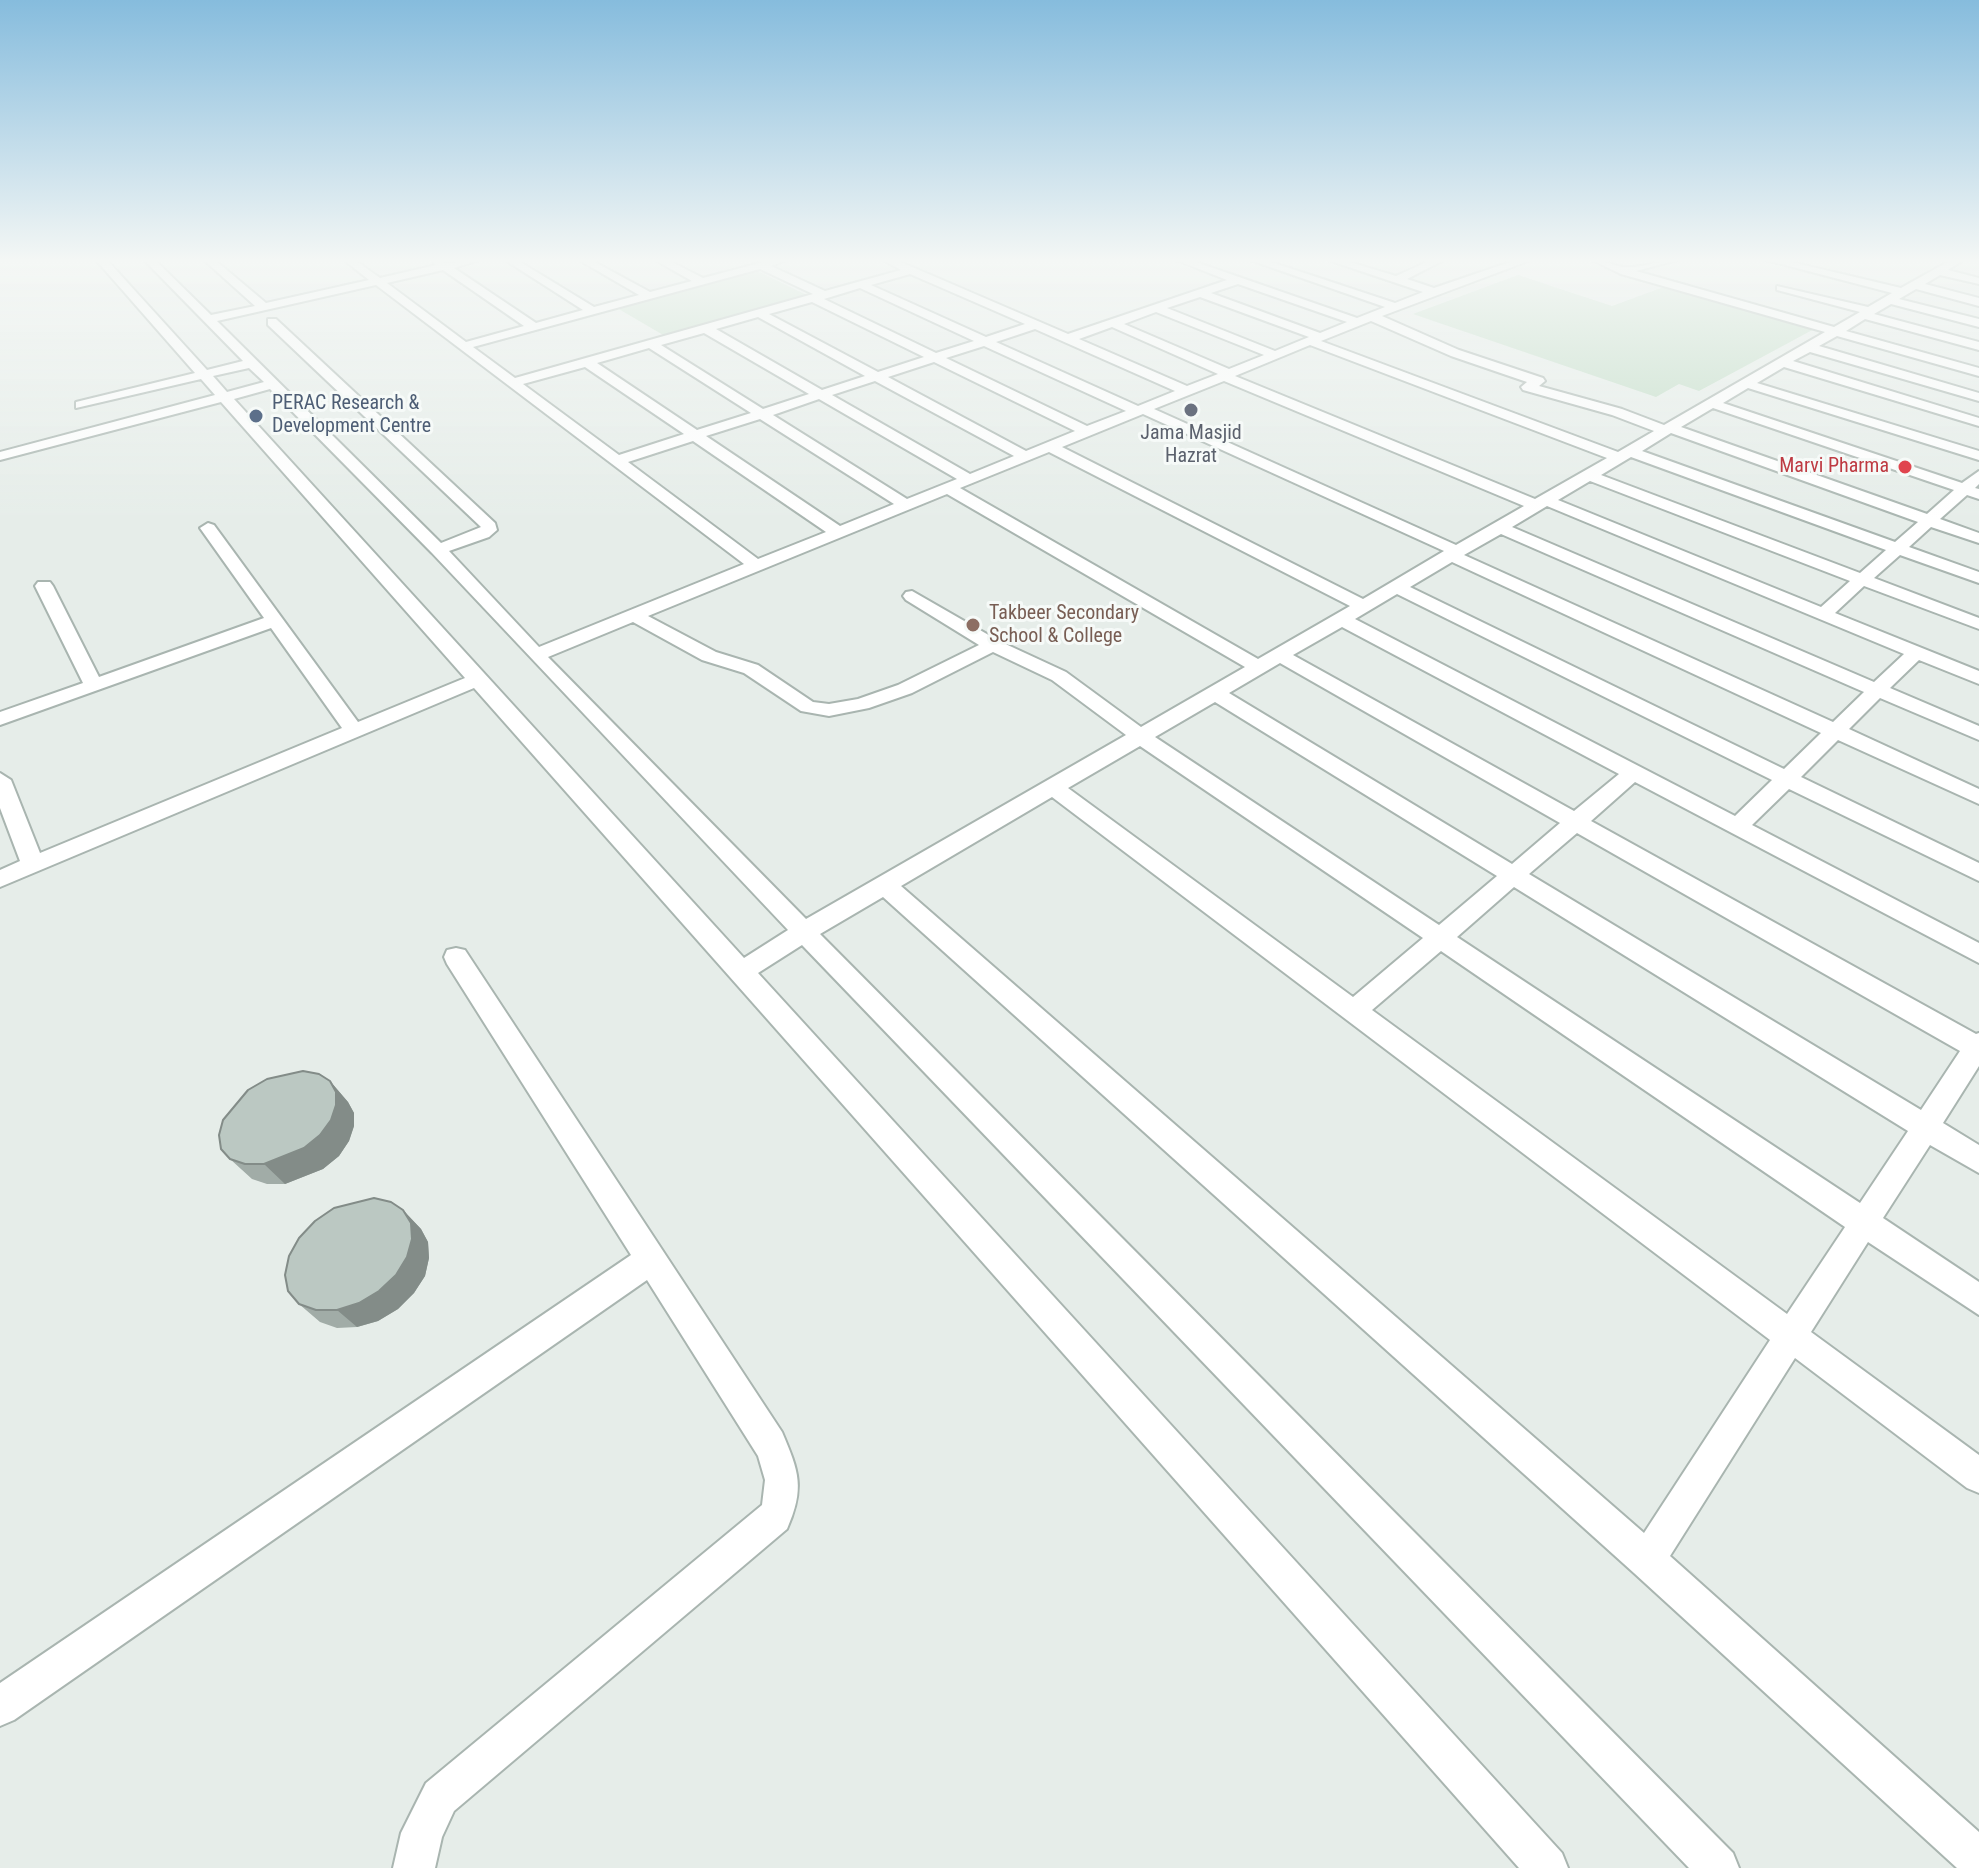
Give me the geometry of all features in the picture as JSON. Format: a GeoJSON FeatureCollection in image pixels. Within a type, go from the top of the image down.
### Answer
{"type":"FeatureCollection","features":[{"type":"Feature","properties":{"kind":"street"},"geometry":{"type":"LineString","coordinates":[[181,347],[1547,1868]]}},
{"type":"Feature","properties":{"kind":"street"},"geometry":{"type":"LineString","coordinates":[[244,347],[273,384],[445,547],[536,655],[1718,1868]]}},
{"type":"Feature","properties":{"kind":"street"},"geometry":{"type":"LineString","coordinates":[[294,347],[489,526],[483,534],[445,547]]}},
{"type":"Feature","properties":{"kind":"street"},"geometry":{"type":"LineString","coordinates":[[466,347],[757,566]]}},
{"type":"Feature","properties":{"kind":"street"},"geometry":{"type":"LineString","coordinates":[[513,383],[640,347]]}},
{"type":"Feature","properties":{"kind":"street"},"geometry":{"type":"LineString","coordinates":[[656,347],[908,506]]}},
{"type":"Feature","properties":{"kind":"street"},"geometry":{"type":"LineString","coordinates":[[738,347],[970,480]]}},
{"type":"Feature","properties":{"kind":"street"},"geometry":{"type":"LineString","coordinates":[[822,347],[1027,457]]}},
{"type":"Feature","properties":{"kind":"street"},"geometry":{"type":"LineString","coordinates":[[915,347],[1088,432]]}},
{"type":"Feature","properties":{"kind":"street"},"geometry":{"type":"LineString","coordinates":[[616,461],[965,347]]}},
{"type":"Feature","properties":{"kind":"street"},"geometry":{"type":"LineString","coordinates":[[999,347],[1454,553],[1979,797]]}},
{"type":"Feature","properties":{"kind":"street"},"geometry":{"type":"LineString","coordinates":[[1086,347],[1187,391]]}},
{"type":"Feature","properties":{"kind":"street"},"geometry":{"type":"LineString","coordinates":[[1165,347],[1540,503],[1979,678]]}},
{"type":"Feature","properties":{"kind":"street"},"geometry":{"type":"LineString","coordinates":[[1255,347],[1275,355]]}},
{"type":"Feature","properties":{"kind":"street"},"geometry":{"type":"LineString","coordinates":[[536,655],[1295,347]]}},
{"type":"Feature","properties":{"kind":"street"},"geometry":{"type":"LineString","coordinates":[[1337,347],[1624,454],[1979,578]]}},
{"type":"Feature","properties":{"kind":"street"},"geometry":{"type":"LineString","coordinates":[[1442,347],[1538,381],[1528,387],[1617,412],[1979,538]]}},
{"type":"Feature","properties":{"kind":"street"},"geometry":{"type":"LineString","coordinates":[[741,972],[804,932],[1807,347]]}},
{"type":"Feature","properties":{"kind":"street"},"geometry":{"type":"LineString","coordinates":[[1808,347],[1979,397]]}},
{"type":"Feature","properties":{"kind":"street"},"geometry":{"type":"LineString","coordinates":[[1892,347],[1979,372]]}},
{"type":"Feature","properties":{"kind":"street"},"geometry":{"type":"LineString","coordinates":[[81,405],[205,374],[247,350]]}},
{"type":"Feature","properties":{"kind":"street"},"geometry":{"type":"LineString","coordinates":[[587,362],[839,533]]}},
{"type":"Feature","properties":{"kind":"street"},"geometry":{"type":"LineString","coordinates":[[1782,362],[1979,422]]}},
{"type":"Feature","properties":{"kind":"street"},"geometry":{"type":"LineString","coordinates":[[1745,383],[1979,456]]}},
{"type":"Feature","properties":{"kind":"street"},"geometry":{"type":"LineString","coordinates":[[0,456],[273,384]]}},
{"type":"Feature","properties":{"kind":"street"},"geometry":{"type":"LineString","coordinates":[[129,393],[147,417]]}},
{"type":"Feature","properties":{"kind":"street"},"geometry":{"type":"LineString","coordinates":[[1711,403],[1971,492]]}},
{"type":"Feature","properties":{"kind":"street"},"geometry":{"type":"LineString","coordinates":[[1051,447],[1364,606]]}},
{"type":"Feature","properties":{"kind":"street"},"geometry":{"type":"LineString","coordinates":[[1588,475],[1979,624]]}},
{"type":"Feature","properties":{"kind":"street"},"geometry":{"type":"LineString","coordinates":[[1823,614],[1929,520],[1971,492],[1979,476]]}},
{"type":"Feature","properties":{"kind":"street"},"geometry":{"type":"LineString","coordinates":[[950,489],[1259,667]]}},
{"type":"Feature","properties":{"kind":"street"},"geometry":{"type":"LineString","coordinates":[[1499,527],[1979,734]]}},
{"type":"Feature","properties":{"kind":"street"},"geometry":{"type":"LineString","coordinates":[[208,528],[354,731]]}},
{"type":"Feature","properties":{"kind":"street"},"geometry":{"type":"LineString","coordinates":[[44,586],[94,685]]}},
{"type":"Feature","properties":{"kind":"street"},"geometry":{"type":"LineString","coordinates":[[1396,587],[1979,873]]}},
{"type":"Feature","properties":{"kind":"street"},"geometry":{"type":"LineString","coordinates":[[912,596],[993,645],[1059,676],[1140,736],[1979,1300]]}},
{"type":"Feature","properties":{"kind":"street"},"geometry":{"type":"LineString","coordinates":[[635,616],[709,656],[751,669],[808,707],[829,710],[862,704],[905,689],[993,645]]}},
{"type":"Feature","properties":{"kind":"street"},"geometry":{"type":"LineString","coordinates":[[1341,619],[1979,954]]}},
{"type":"Feature","properties":{"kind":"street"},"geometry":{"type":"LineString","coordinates":[[0,719],[274,621]]}},
{"type":"Feature","properties":{"kind":"street"},"geometry":{"type":"LineString","coordinates":[[1737,827],[1916,652]]}},
{"type":"Feature","properties":{"kind":"street"},"geometry":{"type":"LineString","coordinates":[[1279,655],[1978,1047],[1647,1560]]}},
{"type":"Feature","properties":{"kind":"street"},"geometry":{"type":"LineString","coordinates":[[0,879],[478,679]]}},
{"type":"Feature","properties":{"kind":"street"},"geometry":{"type":"LineString","coordinates":[[1215,693],[1979,1160]]}},
{"type":"Feature","properties":{"kind":"street"},"geometry":{"type":"LineString","coordinates":[[1354,1011],[1633,773]]}},
{"type":"Feature","properties":{"kind":"street"},"geometry":{"type":"LineString","coordinates":[[0,780],[33,865]]}},
{"type":"Feature","properties":{"kind":"street"},"geometry":{"type":"LineString","coordinates":[[1053,787],[1979,1476]]}},
{"type":"Feature","properties":{"kind":"street"},"geometry":{"type":"LineString","coordinates":[[885,885],[1647,1560],[1979,1860]]}},
{"type":"Feature","properties":{"kind":"street"},"geometry":{"type":"LineString","coordinates":[[414,1868],[422,1833],[440,1797],[775,1517],[784,1496],[782,1472],[770,1444],[456,957]]}},
{"type":"Feature","properties":{"kind":"street"},"geometry":{"type":"LineString","coordinates":[[0,1706],[651,1259]]}},
{"type":"Feature","properties":{"kind":"green space"},"geometry":{"type":"Polygon","coordinates":[[[1510,347],[1780,347],[1699,391],[1679,384],[1656,397],[1510,347]]]}},
{"type":"Feature","properties":{"kind":"building"},"geometry":{"type":"Polygon","coordinates":[[[303,1071],[319,1074],[330,1081],[336,1092],[331,1120],[320,1135],[304,1148],[264,1164],[245,1164],[230,1159],[221,1149],[219,1135],[223,1120],[248,1090],[267,1079],[303,1071]]]}},
{"type":"Feature","properties":{"kind":"building"},"geometry":{"type":"Polygon","coordinates":[[[374,1198],[391,1202],[403,1210],[411,1223],[412,1239],[407,1257],[396,1275],[379,1291],[359,1303],[337,1310],[316,1310],[299,1304],[288,1291],[285,1275],[289,1256],[299,1238],[315,1221],[334,1208],[374,1198]]]}},
{"type":"Feature","properties":{"kind":"place","name":"Jama Masjid Hazrat"},"geometry":{"type":"Point","coordinates":[1191,410]}},
{"type":"Feature","properties":{"kind":"place","name":"PERAC Research & Development Centre"},"geometry":{"type":"Point","coordinates":[256,416]}},
{"type":"Feature","properties":{"kind":"place","name":"Marvi Pharma"},"geometry":{"type":"Point","coordinates":[1905,467]}},
{"type":"Feature","properties":{"kind":"place","name":"Takbeer Secondary School & College"},"geometry":{"type":"Point","coordinates":[973,625]}}]}
